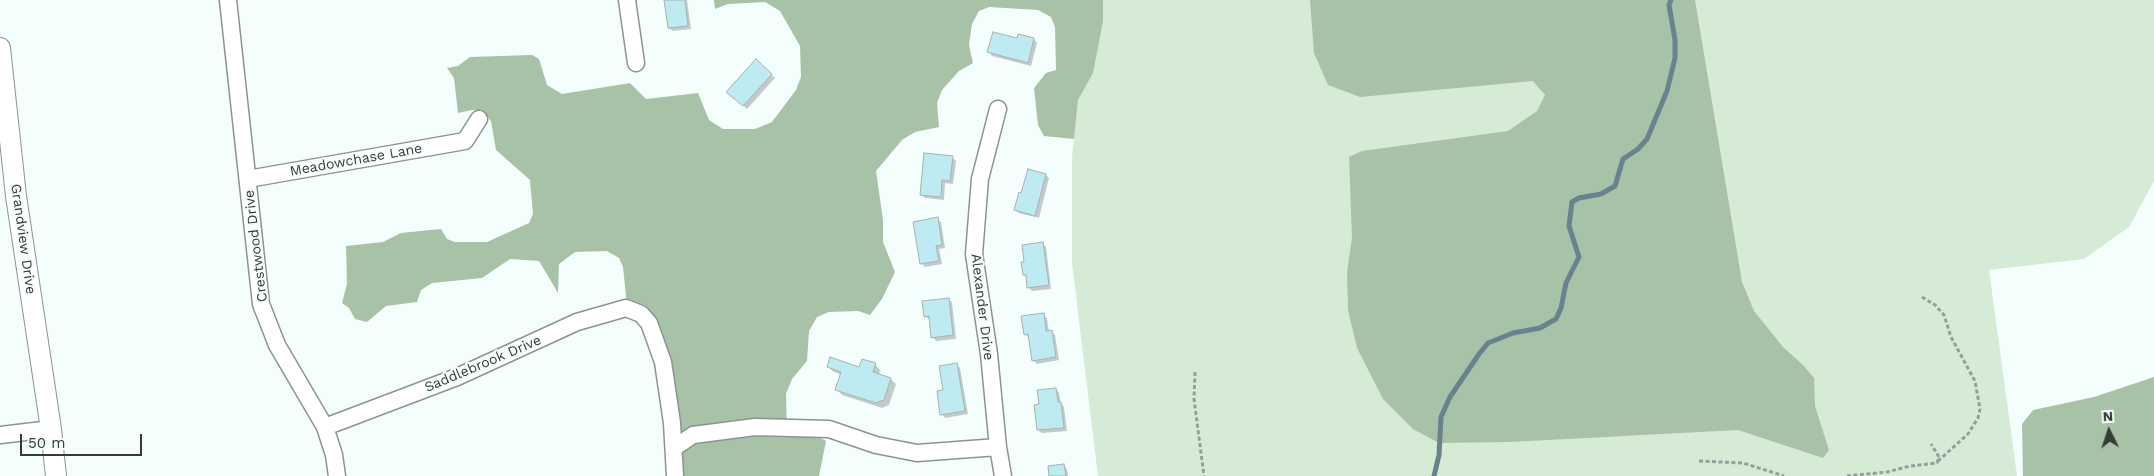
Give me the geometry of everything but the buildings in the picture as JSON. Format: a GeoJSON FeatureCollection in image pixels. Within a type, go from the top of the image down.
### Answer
{"type":"FeatureCollection","features":[{"type":"Feature","properties":{"kind":"street"},"geometry":{"type":"LineString","coordinates":[[228,0],[235,0]]}},
{"type":"Feature","properties":{"kind":"street","name":"Crestwood Drive"},"geometry":{"type":"LineString","coordinates":[[228,0],[261,304],[280,351],[324,427],[334,455],[336,476]]}},
{"type":"Feature","properties":{"kind":"street"},"geometry":{"type":"LineString","coordinates":[[627,0],[636,63]]}},
{"type":"Feature","properties":{"kind":"street","name":"Grandview Drive"},"geometry":{"type":"LineString","coordinates":[[0,48],[16,196],[51,429],[56,476]]}},
{"type":"Feature","properties":{"kind":"street","name":"Alexander Drive"},"geometry":{"type":"LineString","coordinates":[[998,109],[980,179],[974,254],[989,354],[998,447],[1003,476]]}},
{"type":"Feature","properties":{"kind":"street","name":"Meadowchase Lane"},"geometry":{"type":"LineString","coordinates":[[248,179],[465,141],[479,119]]}},
{"type":"Feature","properties":{"kind":"street","name":"Saddlebrook Drive"},"geometry":{"type":"LineString","coordinates":[[324,427],[457,377],[577,322],[626,308],[641,314],[649,322],[663,362],[674,448]]}},
{"type":"Feature","properties":{"kind":"street"},"geometry":{"type":"LineString","coordinates":[[675,476],[674,448],[693,435],[755,427],[829,429],[876,445],[917,453],[998,447]]}},
{"type":"Feature","properties":{"kind":"street"},"geometry":{"type":"LineString","coordinates":[[0,435],[51,429]]}},
{"type":"Feature","properties":{"kind":"path"},"geometry":{"type":"LineString","coordinates":[[1847,476],[1887,472],[1910,466],[1931,465],[1968,434],[1978,418],[1980,408],[1975,381],[1951,337],[1944,315],[1935,305],[1922,297]]}},
{"type":"Feature","properties":{"kind":"path"},"geometry":{"type":"LineString","coordinates":[[1195,372],[1194,399],[1204,476]]}},
{"type":"Feature","properties":{"kind":"path"},"geometry":{"type":"LineString","coordinates":[[1932,444],[1937,452],[1938,461]]}},
{"type":"Feature","properties":{"kind":"path"},"geometry":{"type":"LineString","coordinates":[[1699,461],[1744,463],[1784,476]]}},
{"type":"Feature","properties":{"kind":"green space"},"geometry":{"type":"Polygon","coordinates":[[[714,0],[1103,0],[1103,21],[1093,73],[1078,100],[1074,139],[1044,136],[1038,125],[1034,88],[1046,73],[1056,70],[1055,27],[1051,17],[1038,10],[989,7],[979,11],[972,24],[969,45],[973,63],[959,71],[942,90],[937,103],[939,127],[915,132],[902,140],[876,171],[883,220],[883,242],[895,272],[882,299],[870,315],[858,311],[829,312],[817,317],[809,331],[807,361],[792,379],[786,394],[787,430],[819,437],[826,441],[819,476],[676,476],[661,352],[627,306],[623,267],[619,258],[607,251],[575,252],[559,264],[558,293],[539,261],[510,259],[482,278],[432,283],[421,290],[417,302],[386,306],[367,322],[355,319],[349,308],[342,303],[347,284],[346,246],[383,242],[401,233],[441,229],[447,239],[455,242],[487,242],[529,223],[533,214],[530,180],[496,150],[491,121],[483,111],[472,110],[458,113],[454,78],[447,68],[458,66],[470,57],[532,55],[539,59],[547,85],[562,94],[630,83],[646,99],[698,93],[709,120],[723,129],[755,129],[772,122],[796,90],[801,77],[800,46],[780,11],[765,2],[728,4],[715,9],[714,0]]]}},
{"type":"Feature","properties":{"kind":"green space"},"geometry":{"type":"Polygon","coordinates":[[[1069,0],[2154,0],[2154,181],[2129,227],[2084,259],[1989,270],[2017,476],[1098,476],[1072,263],[1072,157],[1082,61],[1069,0]]]}},
{"type":"Feature","properties":{"kind":"green space"},"geometry":{"type":"Polygon","coordinates":[[[1310,0],[1695,0],[1742,282],[1754,311],[1783,347],[1814,378],[1815,406],[1829,450],[1823,458],[1738,430],[1510,442],[1439,443],[1413,429],[1383,399],[1357,348],[1348,310],[1347,272],[1352,238],[1349,157],[1362,151],[1508,131],[1537,111],[1545,95],[1533,81],[1360,97],[1328,85],[1314,53],[1310,0]]]}},
{"type":"Feature","properties":{"kind":"green space"},"geometry":{"type":"Polygon","coordinates":[[[2154,377],[2154,476],[2023,476],[2022,424],[2033,410],[2094,397],[2154,377]]]}},
{"type":"Feature","properties":{"kind":"waterway"},"geometry":{"type":"LineString","coordinates":[[1434,476],[1439,455],[1441,417],[1450,397],[1479,354],[1488,343],[1513,333],[1540,328],[1556,319],[1561,308],[1566,283],[1579,257],[1569,226],[1572,202],[1579,198],[1601,194],[1615,186],[1623,159],[1638,149],[1647,139],[1667,91],[1675,58],[1675,40],[1669,5],[1671,0]]}}]}
